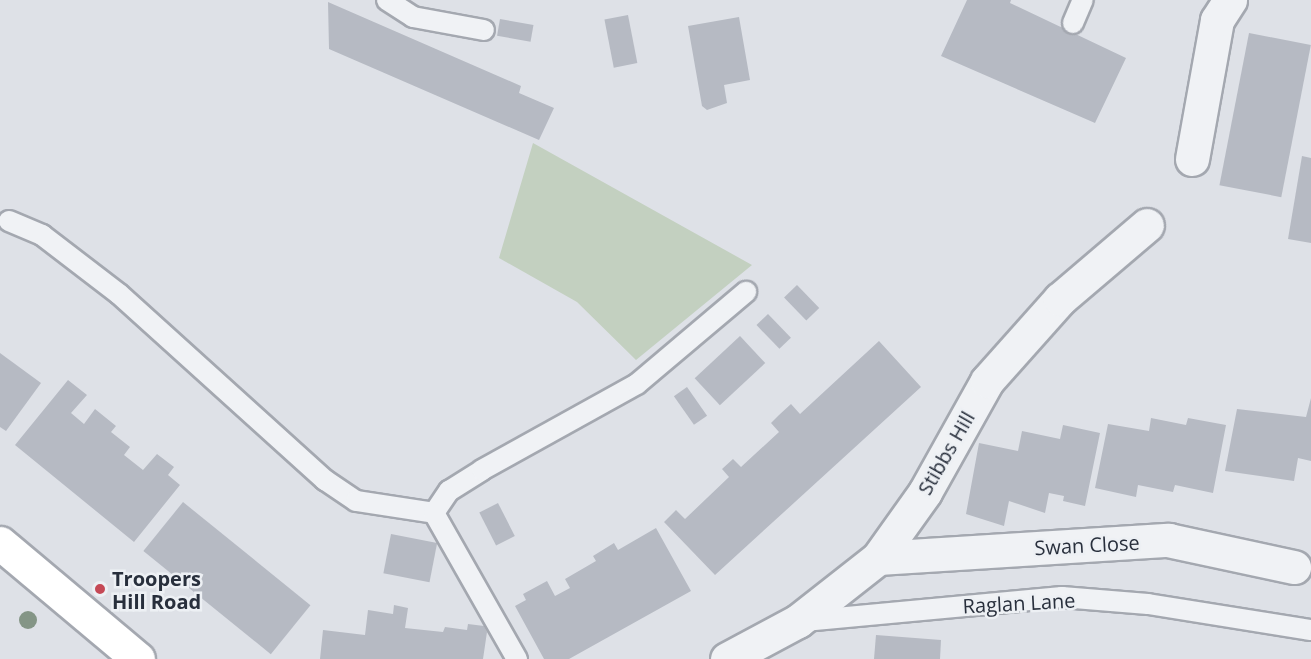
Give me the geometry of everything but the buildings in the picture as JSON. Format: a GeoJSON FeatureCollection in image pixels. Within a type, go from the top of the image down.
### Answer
{"type":"FeatureCollection","features":[{"type":"Feature","properties":{"kind":"main road"},"geometry":{"type":"LineString","coordinates":[[0,543],[138,659]]}},
{"type":"Feature","properties":{"kind":"street"},"geometry":{"type":"LineString","coordinates":[[1192,159],[1216,20],[1230,0]]}},
{"type":"Feature","properties":{"kind":"street","name":"Stibbs Hill"},"geometry":{"type":"LineString","coordinates":[[727,659],[798,621],[878,558],[925,492],[987,381],[1060,298],[1147,225]]}},
{"type":"Feature","properties":{"kind":"street","name":"Swan Close"},"geometry":{"type":"LineString","coordinates":[[878,558],[1168,540],[1294,567]]}},
{"type":"Feature","properties":{"kind":"lane"},"geometry":{"type":"LineString","coordinates":[[387,0],[413,17],[484,30]]}},
{"type":"Feature","properties":{"kind":"lane"},"geometry":{"type":"LineString","coordinates":[[1073,23],[1083,0]]}},
{"type":"Feature","properties":{"kind":"lane"},"geometry":{"type":"LineString","coordinates":[[9,221],[42,235],[120,294],[325,480],[356,501],[434,513]]}},
{"type":"Feature","properties":{"kind":"lane"},"geometry":{"type":"LineString","coordinates":[[434,513],[449,492],[482,470],[637,384],[746,292]]}},
{"type":"Feature","properties":{"kind":"lane"},"geometry":{"type":"LineString","coordinates":[[434,513],[516,659]]}},
{"type":"Feature","properties":{"kind":"lane","name":"Raglan Lane"},"geometry":{"type":"LineString","coordinates":[[798,621],[1062,597],[1148,604],[1311,630]]}},
{"type":"Feature","properties":{"kind":"green space"},"geometry":{"type":"Polygon","coordinates":[[[533,143],[752,265],[636,360],[577,302],[499,258],[533,143]]]}},
{"type":"Feature","properties":{"kind":"place","name":"Troopers Hill Road"},"geometry":{"type":"Point","coordinates":[100,589]}}]}
